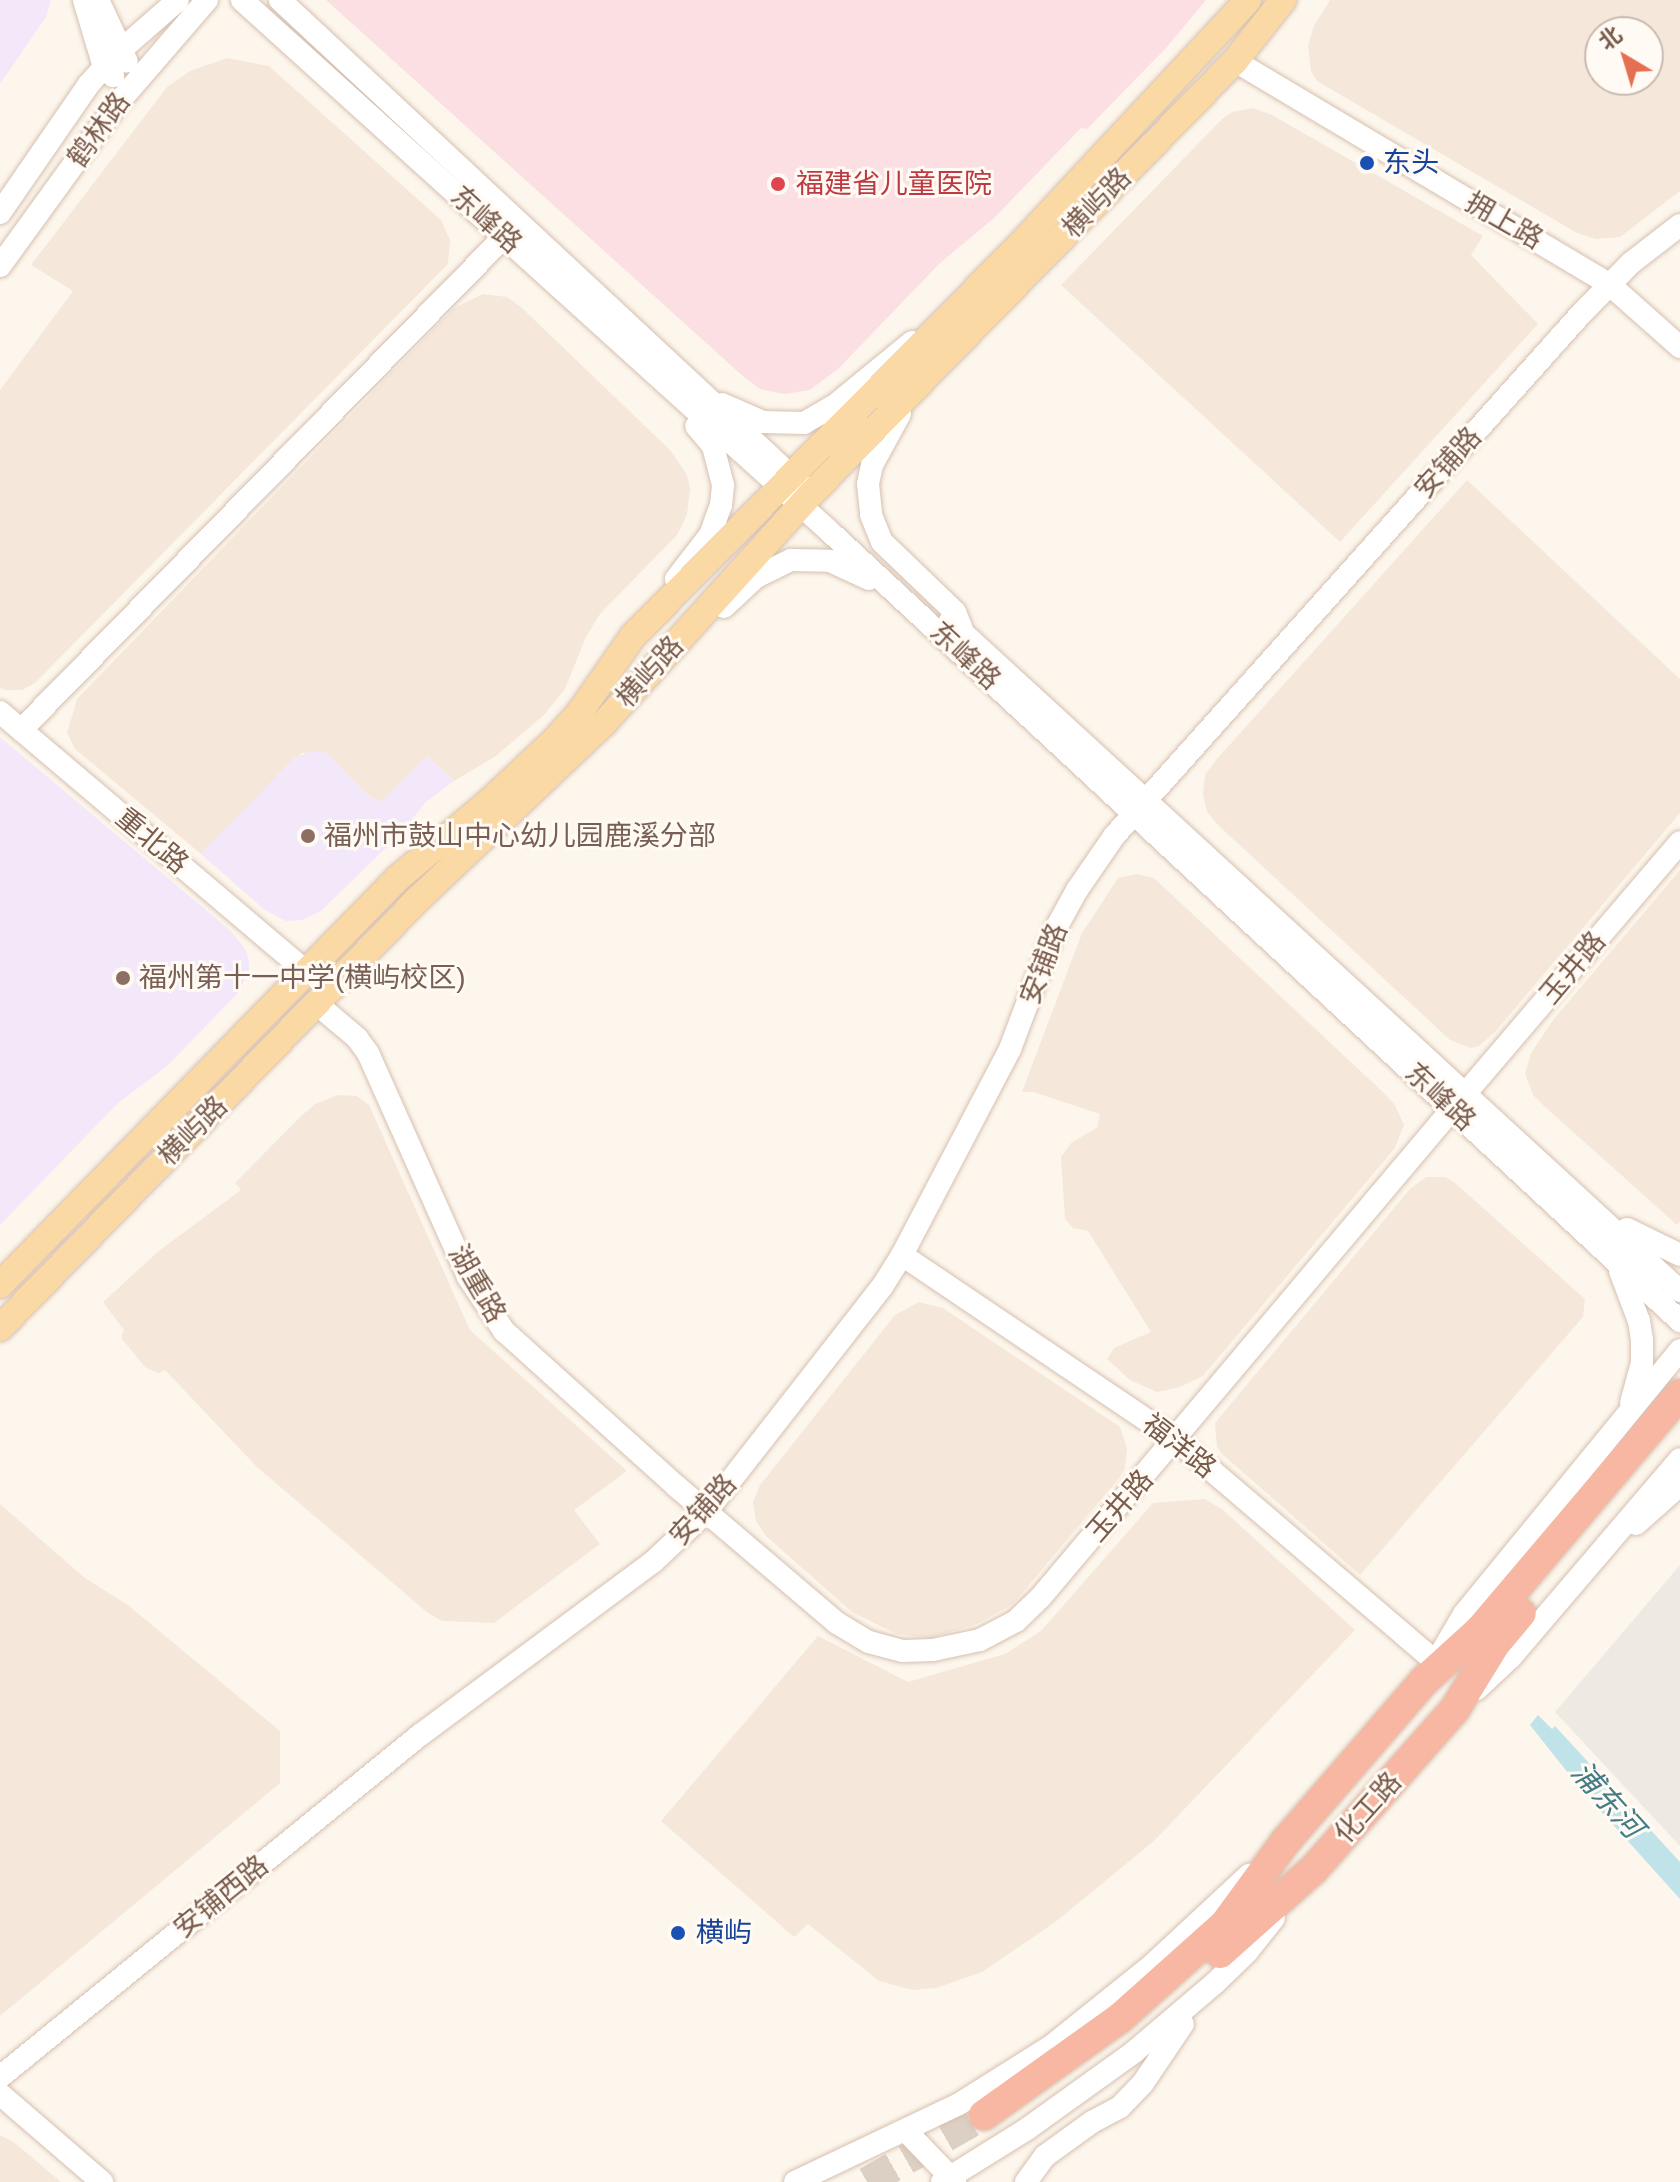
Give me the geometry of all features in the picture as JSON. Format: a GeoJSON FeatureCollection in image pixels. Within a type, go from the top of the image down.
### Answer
{"type":"FeatureCollection","features":[{"type":"Feature","properties":{"kind":"highway","name":"化工路"},"geometry":{"type":"LineString","coordinates":[[990,2132],[1225,1924],[1285,1842],[1430,1671],[1587,1535],[1680,1394]]}},
{"type":"Feature","properties":{"kind":"highway","name":"化工路"},"geometry":{"type":"LineString","coordinates":[[990,2132],[1066,2082],[1132,2031],[1314,1869],[1455,1709],[1495,1644],[1680,1425]]}},
{"type":"Feature","properties":{"kind":"main road"},"geometry":{"type":"LineString","coordinates":[[84,0],[112,59],[138,79]]}},
{"type":"Feature","properties":{"kind":"main road"},"geometry":{"type":"LineString","coordinates":[[98,0],[112,59]]}},
{"type":"Feature","properties":{"kind":"main road","name":"鹤林路"},"geometry":{"type":"LineString","coordinates":[[0,213],[112,59],[178,0]]}},
{"type":"Feature","properties":{"kind":"main road","name":"鹤林路"},"geometry":{"type":"LineString","coordinates":[[0,266],[138,79],[207,0]]}},
{"type":"Feature","properties":{"kind":"main road","name":"东峰路"},"geometry":{"type":"LineString","coordinates":[[242,0],[608,332],[964,634],[1140,806],[1459,1101],[1614,1259],[1680,1321]]}},
{"type":"Feature","properties":{"kind":"main road","name":"东峰路"},"geometry":{"type":"LineString","coordinates":[[280,0],[699,392],[784,481]]}},
{"type":"Feature","properties":{"kind":"main road","name":"横屿路"},"geometry":{"type":"LineString","coordinates":[[0,1285],[304,970],[398,878],[489,802],[555,740],[580,712],[633,636],[1016,249],[1248,0]]}},
{"type":"Feature","properties":{"kind":"main road","name":"横屿路"},"geometry":{"type":"LineString","coordinates":[[0,1328],[418,899],[604,723],[806,500],[1235,61],[1283,0]]}},
{"type":"Feature","properties":{"kind":"main road","name":"拥上路"},"geometry":{"type":"LineString","coordinates":[[1235,61],[1609,284],[1680,347]]}},
{"type":"Feature","properties":{"kind":"main road","name":"安铺路"},"geometry":{"type":"LineString","coordinates":[[443,1717],[624,1585],[670,1548],[706,1512],[882,1287],[902,1255],[1010,1049],[1062,916],[1093,866],[1140,806],[1609,284],[1680,225]]}},
{"type":"Feature","properties":{"kind":"main road"},"geometry":{"type":"LineString","coordinates":[[21,730],[504,237]]}},
{"type":"Feature","properties":{"kind":"main road"},"geometry":{"type":"LineString","coordinates":[[699,392],[754,420],[772,424],[804,423],[844,399],[874,370],[945,318]]}},
{"type":"Feature","properties":{"kind":"main road"},"geometry":{"type":"LineString","coordinates":[[608,332],[650,383],[710,440],[723,485],[719,515],[710,535],[633,636]]}},
{"type":"Feature","properties":{"kind":"main road"},"geometry":{"type":"LineString","coordinates":[[919,384],[876,454],[868,484],[869,507],[882,542],[955,612],[964,634]]}},
{"type":"Feature","properties":{"kind":"main road","name":"东峰路"},"geometry":{"type":"LineString","coordinates":[[806,500],[917,612],[1140,806]]}},
{"type":"Feature","properties":{"kind":"main road"},"geometry":{"type":"LineString","coordinates":[[662,660],[756,577],[791,560],[817,559],[850,568],[917,612]]}},
{"type":"Feature","properties":{"kind":"main road","name":"重北路"},"geometry":{"type":"LineString","coordinates":[[0,712],[304,970]]}},
{"type":"Feature","properties":{"kind":"main road","name":"玉井路"},"geometry":{"type":"LineString","coordinates":[[706,1512],[848,1631],[891,1649],[917,1652],[941,1649],[991,1635],[1029,1610],[1680,842]]}},
{"type":"Feature","properties":{"kind":"main road","name":"湖重路"},"geometry":{"type":"LineString","coordinates":[[318,1005],[357,1038],[368,1053],[468,1277],[496,1322],[706,1512]]}},
{"type":"Feature","properties":{"kind":"main road","name":"东峰路"},"geometry":{"type":"LineString","coordinates":[[1459,1101],[1584,1202],[1680,1291]]}},
{"type":"Feature","properties":{"kind":"main road"},"geometry":{"type":"LineString","coordinates":[[1584,1202],[1647,1241],[1680,1255]]}},
{"type":"Feature","properties":{"kind":"main road","name":"福洋路"},"geometry":{"type":"LineString","coordinates":[[902,1255],[1176,1440],[1430,1671]]}},
{"type":"Feature","properties":{"kind":"main road"},"geometry":{"type":"LineString","coordinates":[[1614,1259],[1631,1296],[1642,1340],[1638,1384],[1627,1413]]}},
{"type":"Feature","properties":{"kind":"main road"},"geometry":{"type":"LineString","coordinates":[[1430,1671],[1464,1614],[1680,1350]]}},
{"type":"Feature","properties":{"kind":"main road"},"geometry":{"type":"LineString","coordinates":[[1587,1535],[1680,1459]]}},
{"type":"Feature","properties":{"kind":"main road"},"geometry":{"type":"LineString","coordinates":[[1587,1535],[1657,1509],[1680,1485]]}},
{"type":"Feature","properties":{"kind":"main road","name":"安铺西路"},"geometry":{"type":"LineString","coordinates":[[0,2077],[443,1717]]}},
{"type":"Feature","properties":{"kind":"main road","name":"化工路"},"geometry":{"type":"LineString","coordinates":[[795,2182],[899,2134],[1004,2077],[1098,2011],[1285,1842]]}},
{"type":"Feature","properties":{"kind":"main road"},"geometry":{"type":"LineString","coordinates":[[899,2134],[946,2181],[990,2132],[1100,2079],[1214,1984],[1247,1952],[1314,1869]]}},
{"type":"Feature","properties":{"kind":"main road"},"geometry":{"type":"LineString","coordinates":[[1026,2182],[1045,2156],[1092,2122],[1120,2107],[1143,2083],[1214,1984]]}},
{"type":"Feature","properties":{"kind":"main road"},"geometry":{"type":"LineString","coordinates":[[0,2094],[102,2182]]}},
{"type":"Feature","properties":{"kind":"main road"},"geometry":{"type":"LineString","coordinates":[[990,2132],[1092,2122]]}},
{"type":"Feature","properties":{"kind":"shaded area"},"geometry":{"type":"Polygon","coordinates":[[[0,0],[51,0],[46,17],[0,84],[0,0]]]}},
{"type":"Feature","properties":{"kind":"shaded area","name":"福建省儿童医院"},"geometry":{"type":"Polygon","coordinates":[[[326,0],[1206,0],[1166,48],[1087,129],[1081,128],[994,218],[939,264],[839,368],[810,390],[784,394],[760,389],[745,378],[326,0]]]}},
{"type":"Feature","properties":{"kind":"shaded area"},"geometry":{"type":"Polygon","coordinates":[[[1330,0],[1680,0],[1680,191],[1620,237],[1596,239],[1577,233],[1317,81],[1311,71],[1308,45],[1314,26],[1330,0]]]}},
{"type":"Feature","properties":{"kind":"shaded area"},"geometry":{"type":"Polygon","coordinates":[[[227,58],[269,66],[441,220],[450,240],[448,264],[35,683],[22,690],[5,690],[0,688],[0,390],[73,291],[31,265],[167,87],[190,71],[227,58]]]}},
{"type":"Feature","properties":{"kind":"shaded area"},"geometry":{"type":"Polygon","coordinates":[[[1253,108],[1272,115],[1483,236],[1471,255],[1538,324],[1340,542],[1061,285],[1222,119],[1232,112],[1253,108]]]}},
{"type":"Feature","properties":{"kind":"shaded area"},"geometry":{"type":"Polygon","coordinates":[[[483,294],[507,297],[521,307],[671,451],[687,475],[690,489],[687,515],[677,535],[600,614],[586,637],[565,689],[545,714],[496,756],[454,781],[427,756],[381,803],[368,795],[327,753],[302,753],[201,854],[75,749],[67,733],[77,699],[454,308],[483,294]]]}},
{"type":"Feature","properties":{"kind":"shaded area"},"geometry":{"type":"Polygon","coordinates":[[[1467,480],[1680,679],[1680,813],[1495,1032],[1479,1046],[1471,1048],[1450,1040],[1219,826],[1207,812],[1203,794],[1205,775],[1216,760],[1467,480]]]}},
{"type":"Feature","properties":{"kind":"shaded area","name":"福州第十一中学(横屿校区)"},"geometry":{"type":"Polygon","coordinates":[[[0,737],[231,931],[245,949],[249,972],[237,994],[167,1066],[117,1104],[0,1225],[0,737]]]}},
{"type":"Feature","properties":{"kind":"shaded area","name":"福州市鼓山中心幼儿园鹿溪分部"},"geometry":{"type":"Polygon","coordinates":[[[312,751],[327,753],[368,795],[381,802],[427,756],[454,781],[426,802],[402,832],[321,911],[302,920],[286,921],[265,910],[201,854],[294,758],[312,751]]]}},
{"type":"Feature","properties":{"kind":"shaded area"},"geometry":{"type":"Polygon","coordinates":[[[1680,870],[1680,1222],[1677,1225],[1543,1105],[1533,1095],[1525,1074],[1531,1053],[1553,1020],[1680,870]]]}},
{"type":"Feature","properties":{"kind":"shaded area"},"geometry":{"type":"Polygon","coordinates":[[[1137,874],[1154,878],[1384,1093],[1395,1105],[1404,1125],[1395,1148],[1203,1376],[1180,1387],[1157,1392],[1130,1380],[1107,1359],[1114,1348],[1151,1332],[1088,1231],[1073,1228],[1065,1219],[1061,1157],[1072,1142],[1097,1128],[1100,1114],[1033,1092],[1022,1092],[1082,933],[1118,878],[1137,874]]]}},
{"type":"Feature","properties":{"kind":"shaded area"},"geometry":{"type":"Polygon","coordinates":[[[338,1095],[357,1096],[369,1105],[470,1330],[627,1471],[574,1510],[600,1544],[494,1623],[442,1621],[428,1613],[257,1467],[165,1370],[159,1373],[146,1368],[121,1338],[124,1330],[103,1302],[160,1250],[241,1190],[235,1183],[300,1117],[315,1104],[338,1095]]]}},
{"type":"Feature","properties":{"kind":"shaded area"},"geometry":{"type":"Polygon","coordinates":[[[1426,1177],[1445,1177],[1454,1182],[1585,1299],[1583,1317],[1360,1575],[1222,1454],[1217,1447],[1215,1423],[1410,1189],[1426,1177]]]}},
{"type":"Feature","properties":{"kind":"shaded area"},"geometry":{"type":"Polygon","coordinates":[[[919,1302],[943,1308],[1120,1427],[1127,1448],[1125,1469],[1119,1478],[1013,1604],[977,1624],[930,1638],[897,1634],[853,1613],[766,1536],[756,1521],[753,1502],[760,1485],[895,1315],[919,1302]]]}},
{"type":"Feature","properties":{"kind":"shaded area"},"geometry":{"type":"Polygon","coordinates":[[[1205,1499],[1223,1510],[1355,1630],[1154,1841],[1054,1923],[982,1972],[936,1988],[913,1990],[879,1981],[808,1924],[794,1937],[661,1821],[818,1636],[908,1682],[1005,1654],[1041,1631],[1153,1503],[1205,1499]]]}},
{"type":"Feature","properties":{"kind":"shaded area"},"geometry":{"type":"Polygon","coordinates":[[[0,1504],[85,1578],[129,1606],[280,1731],[280,1783],[0,2016],[0,1504]]]}},
{"type":"Feature","properties":{"kind":"shaded area"},"geometry":{"type":"Polygon","coordinates":[[[1680,1565],[1680,1846],[1555,1712],[1680,1565]]]}},
{"type":"Feature","properties":{"kind":"shaded area"},"geometry":{"type":"Polygon","coordinates":[[[0,2135],[15,2143],[61,2182],[0,2182],[0,2135]]]}},
{"type":"Feature","properties":{"kind":"water","name":"浦东河"},"geometry":{"type":"Polygon","coordinates":[[[1538,1715],[1552,1729],[1555,1726],[1680,1862],[1680,1899],[1580,1788],[1530,1725],[1538,1715]]]}},
{"type":"Feature","properties":{"kind":"tunnel"},"geometry":{"type":"LineString","coordinates":[[867,2182],[984,2115]]}},
{"type":"Feature","properties":{"kind":"place","name":"东头"},"geometry":{"type":"Point","coordinates":[1367,163]}},
{"type":"Feature","properties":{"kind":"place","name":"福建省儿童医院"},"geometry":{"type":"Point","coordinates":[778,184]}},
{"type":"Feature","properties":{"kind":"place","name":"福州市鼓山中心幼儿园鹿溪分部"},"geometry":{"type":"Point","coordinates":[308,836]}},
{"type":"Feature","properties":{"kind":"place","name":"福州第十一中学(横屿校区)"},"geometry":{"type":"Point","coordinates":[123,978]}},
{"type":"Feature","properties":{"kind":"place","name":"横屿"},"geometry":{"type":"Point","coordinates":[678,1933]}}]}
